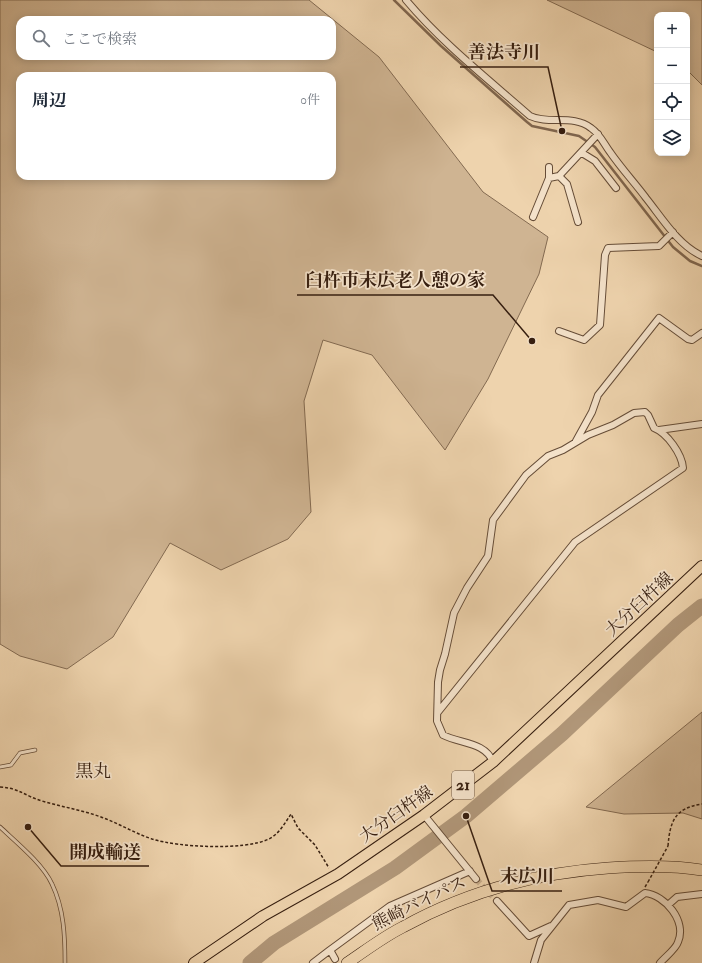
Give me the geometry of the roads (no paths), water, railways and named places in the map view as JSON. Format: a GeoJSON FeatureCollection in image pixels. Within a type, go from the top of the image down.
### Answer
{"type":"FeatureCollection","features":[{"type":"Feature","properties":{"kind":"highway","name":"熊崎バイパス"},"geometry":{"type":"LineString","coordinates":[[347,963],[386,937],[424,916],[479,892],[521,880],[574,870],[642,865],[702,870]]}},
{"type":"Feature","properties":{"kind":"main road","name":"大分臼杵線"},"geometry":{"type":"LineString","coordinates":[[194,963],[263,916],[338,874],[427,818],[493,762],[702,566]]}},
{"type":"Feature","properties":{"kind":"street"},"geometry":{"type":"LineString","coordinates":[[406,0],[419,15],[462,56],[530,116],[536,119],[574,120],[591,128],[672,233],[692,251],[702,256]]}},
{"type":"Feature","properties":{"kind":"street"},"geometry":{"type":"LineString","coordinates":[[549,178],[559,176],[584,151],[596,136]]}},
{"type":"Feature","properties":{"kind":"street"},"geometry":{"type":"LineString","coordinates":[[584,151],[616,188]]}},
{"type":"Feature","properties":{"kind":"street"},"geometry":{"type":"LineString","coordinates":[[533,217],[549,178],[549,167]]}},
{"type":"Feature","properties":{"kind":"street"},"geometry":{"type":"LineString","coordinates":[[559,176],[567,184],[578,222]]}},
{"type":"Feature","properties":{"kind":"street"},"geometry":{"type":"LineString","coordinates":[[559,331],[584,340],[600,325],[605,255],[608,248],[659,246],[672,233]]}},
{"type":"Feature","properties":{"kind":"street"},"geometry":{"type":"LineString","coordinates":[[576,441],[592,412],[601,390],[658,318],[688,339],[692,340],[702,332]]}},
{"type":"Feature","properties":{"kind":"street"},"geometry":{"type":"LineString","coordinates":[[438,712],[575,542],[683,468],[678,452],[659,430],[654,428],[645,412],[638,413],[576,441],[562,450],[548,456],[526,475],[492,520],[488,556],[485,563],[467,588],[454,613],[438,682],[437,721],[443,736],[482,748],[490,754],[493,762]]}},
{"type":"Feature","properties":{"kind":"street"},"geometry":{"type":"LineString","coordinates":[[659,430],[702,424]]}},
{"type":"Feature","properties":{"kind":"street"},"geometry":{"type":"LineString","coordinates":[[427,818],[476,879]]}},
{"type":"Feature","properties":{"kind":"street"},"geometry":{"type":"LineString","coordinates":[[313,963],[390,906],[470,871]]}},
{"type":"Feature","properties":{"kind":"street"},"geometry":{"type":"LineString","coordinates":[[534,963],[538,946],[564,909],[569,905],[578,902],[598,900],[626,907],[645,893],[659,898],[668,905],[678,920],[678,942],[660,963]]}},
{"type":"Feature","properties":{"kind":"street"},"geometry":{"type":"LineString","coordinates":[[668,905],[677,897],[702,894]]}},
{"type":"Feature","properties":{"kind":"street"},"geometry":{"type":"LineString","coordinates":[[497,901],[529,936],[553,925]]}},
{"type":"Feature","properties":{"kind":"street"},"geometry":{"type":"LineString","coordinates":[[330,950],[335,959]]}},
{"type":"Feature","properties":{"kind":"lane"},"geometry":{"type":"LineString","coordinates":[[0,767],[11,765],[20,753],[35,750]]}},
{"type":"Feature","properties":{"kind":"lane"},"geometry":{"type":"LineString","coordinates":[[0,827],[29,855],[52,883],[60,909],[65,934],[65,963]]}},
{"type":"Feature","properties":{"kind":"waterway"},"geometry":{"type":"LineString","coordinates":[[394,0],[441,46],[532,126],[579,136],[595,147],[673,247],[690,261],[702,266]]}},
{"type":"Feature","properties":{"kind":"waterway"},"geometry":{"type":"LineString","coordinates":[[250,963],[274,943],[395,868],[466,816],[562,734],[678,625],[702,606]]}},
{"type":"Feature","properties":{"kind":"tunnel"},"geometry":{"type":"LineString","coordinates":[[476,879],[497,901]]}},
{"type":"Feature","properties":{"kind":"place","name":"善法寺川"},"geometry":{"type":"Point","coordinates":[562,131]}},
{"type":"Feature","properties":{"kind":"place","name":"臼杵市末広老人憩の家"},"geometry":{"type":"Point","coordinates":[532,341]}},
{"type":"Feature","properties":{"kind":"place","name":"末広川"},"geometry":{"type":"Point","coordinates":[466,816]}},
{"type":"Feature","properties":{"kind":"place","name":"開成輸送"},"geometry":{"type":"Point","coordinates":[28,827]}},
{"type":"Feature","properties":{"kind":"district","name":"黒丸"},"geometry":{"type":"Point","coordinates":[93,771]}}]}
